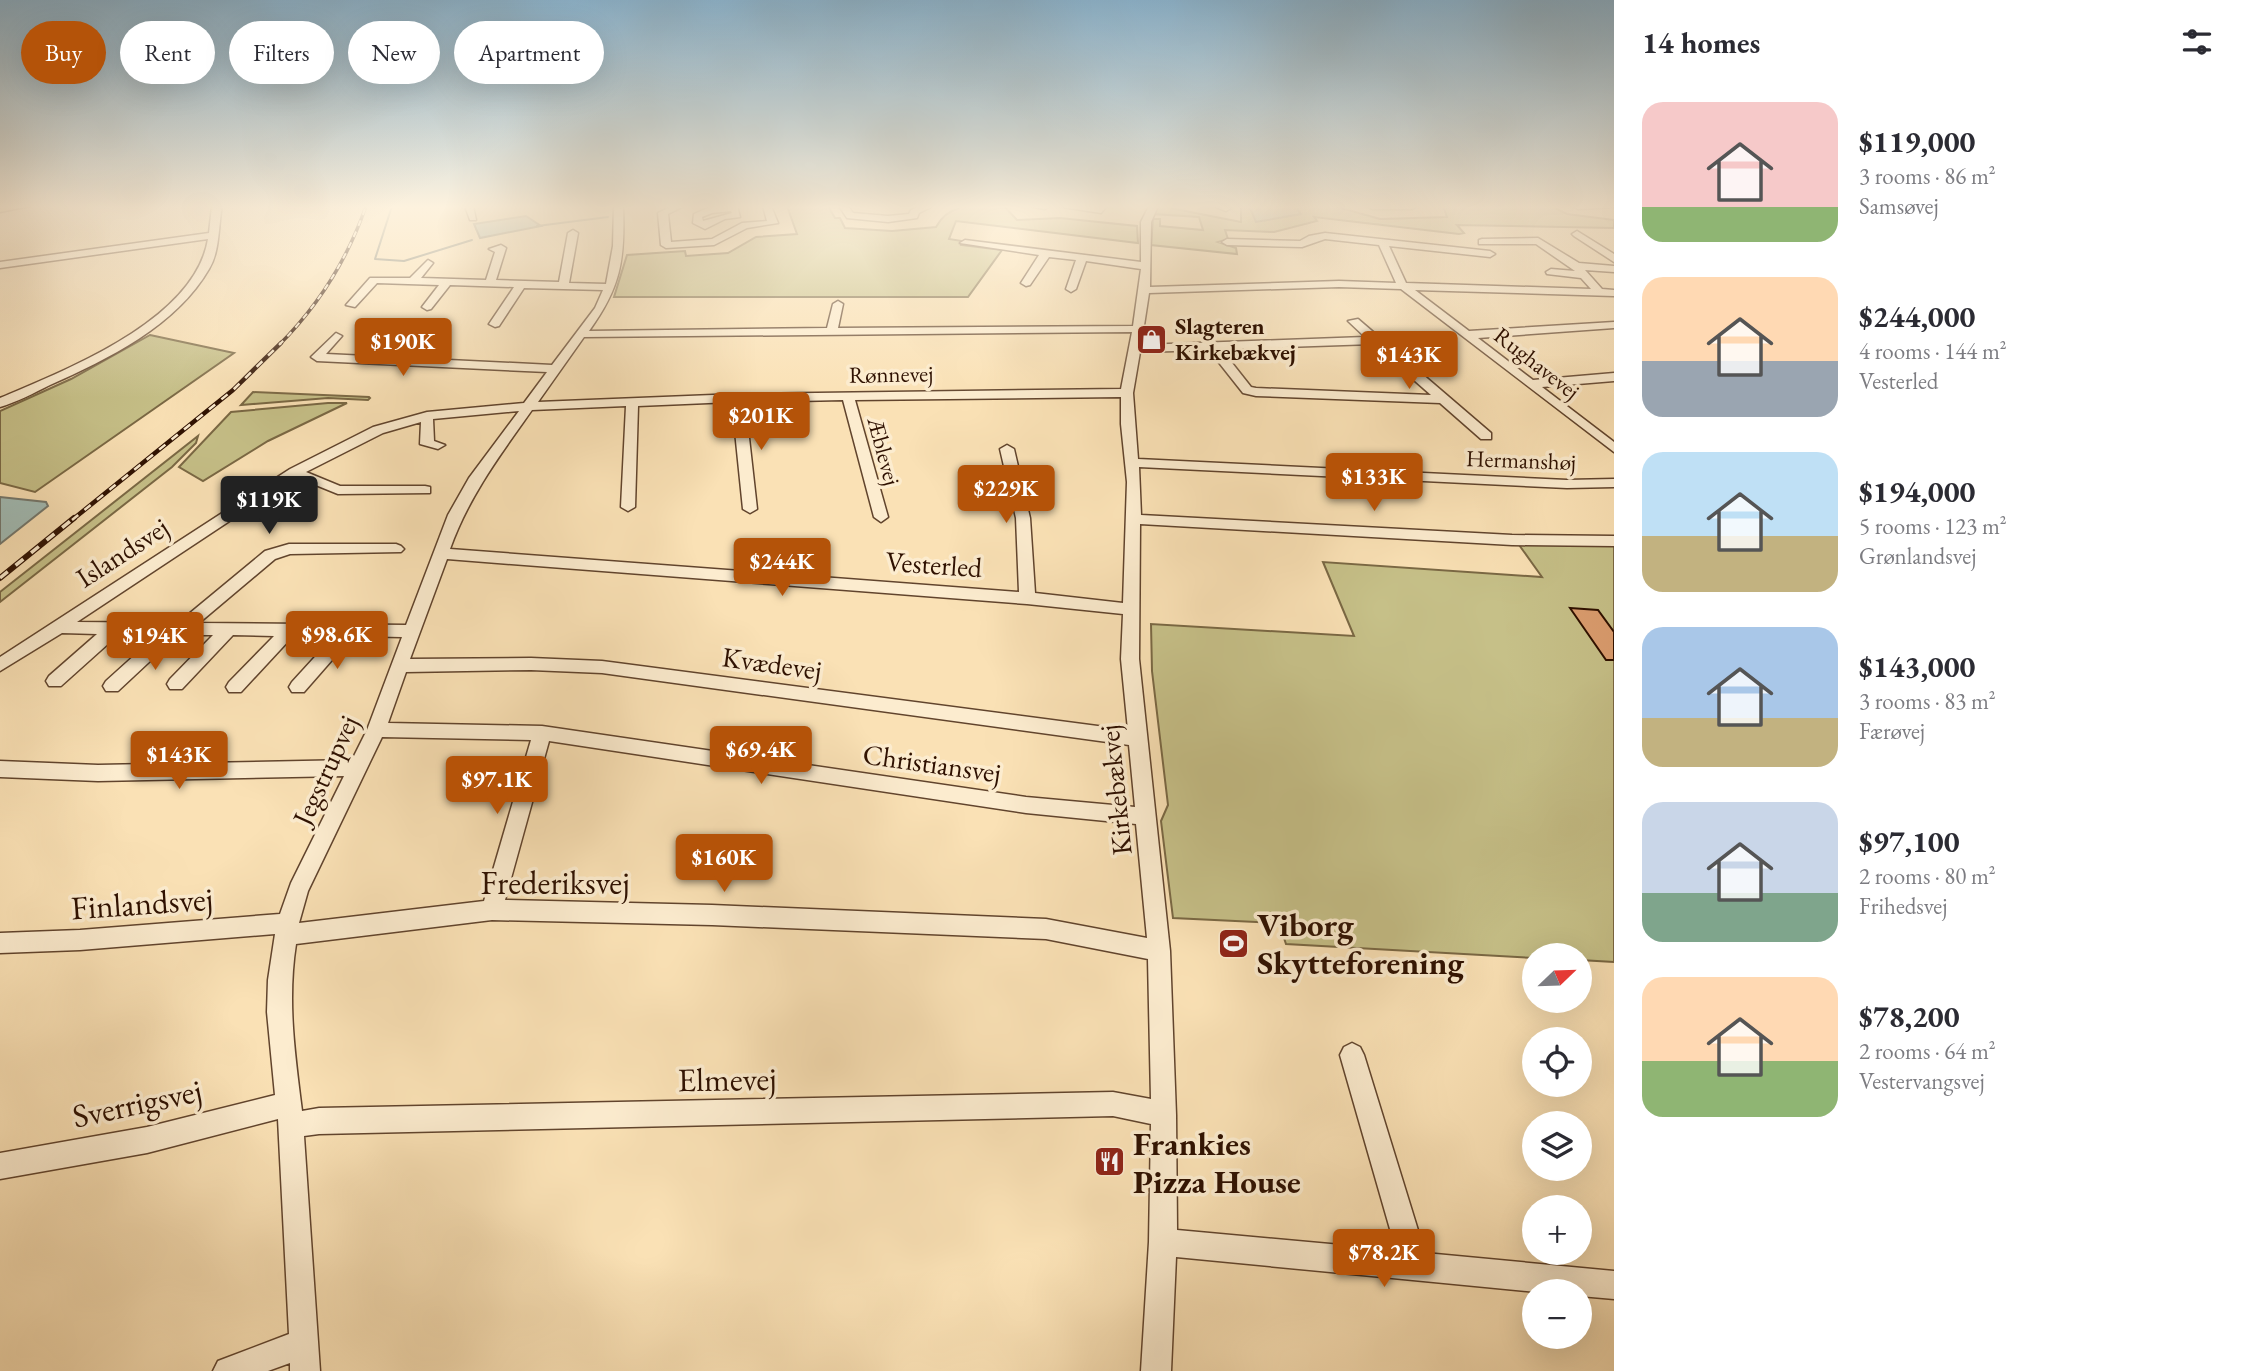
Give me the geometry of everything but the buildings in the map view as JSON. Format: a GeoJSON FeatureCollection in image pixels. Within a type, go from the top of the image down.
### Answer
{"type":"FeatureCollection","features":[{"type":"Feature","properties":{"kind":"street"},"geometry":{"type":"LineString","coordinates":[[0,403],[76,369],[143,330],[195,283],[203,270]]}},
{"type":"Feature","properties":{"kind":"street"},"geometry":{"type":"LineString","coordinates":[[413,281],[422,270]]}},
{"type":"Feature","properties":{"kind":"street"},"geometry":{"type":"LineString","coordinates":[[490,283],[494,270]]}},
{"type":"Feature","properties":{"kind":"street"},"geometry":{"type":"LineString","coordinates":[[562,286],[566,270]]}},
{"type":"Feature","properties":{"kind":"street","name":"Jegstrupvej"},"geometry":{"type":"LineString","coordinates":[[305,1357],[290,1115],[279,1012],[279,981],[287,929],[298,890],[376,730],[439,553],[476,478],[581,334],[611,287],[615,270]]}},
{"type":"Feature","properties":{"kind":"street"},"geometry":{"type":"LineString","coordinates":[[1026,283],[1035,270]]}},
{"type":"Feature","properties":{"kind":"street"},"geometry":{"type":"LineString","coordinates":[[1071,289],[1078,270]]}},
{"type":"Feature","properties":{"kind":"street","name":"Kirkebækvej"},"geometry":{"type":"LineString","coordinates":[[1145,270],[1145,290],[1127,393],[1127,424],[1132,463],[1133,519],[1130,659],[1159,951],[1164,1115],[1163,1242],[1156,1371]]}},
{"type":"Feature","properties":{"kind":"street"},"geometry":{"type":"LineString","coordinates":[[1395,270],[1402,285]]}},
{"type":"Feature","properties":{"kind":"street"},"geometry":{"type":"LineString","coordinates":[[1580,270],[1600,292]]}},
{"type":"Feature","properties":{"kind":"street"},"geometry":{"type":"LineString","coordinates":[[1551,272],[1585,275]]}},
{"type":"Feature","properties":{"kind":"street"},"geometry":{"type":"LineString","coordinates":[[351,305],[374,280],[611,287]]}},
{"type":"Feature","properties":{"kind":"street"},"geometry":{"type":"LineString","coordinates":[[427,307],[447,282]]}},
{"type":"Feature","properties":{"kind":"street"},"geometry":{"type":"LineString","coordinates":[[495,324],[521,284]]}},
{"type":"Feature","properties":{"kind":"street"},"geometry":{"type":"LineString","coordinates":[[1145,290],[1402,285],[1614,293]]}},
{"type":"Feature","properties":{"kind":"street","name":"Rughavevej"},"geometry":{"type":"LineString","coordinates":[[1402,285],[1611,443]]}},
{"type":"Feature","properties":{"kind":"street"},"geometry":{"type":"LineString","coordinates":[[832,331],[838,304]]}},
{"type":"Feature","properties":{"kind":"street"},"geometry":{"type":"LineString","coordinates":[[1354,321],[1486,436]]}},
{"type":"Feature","properties":{"kind":"street"},"geometry":{"type":"LineString","coordinates":[[1466,335],[1614,325]]}},
{"type":"Feature","properties":{"kind":"street"},"geometry":{"type":"LineString","coordinates":[[581,334],[1138,329]]}},
{"type":"Feature","properties":{"kind":"street"},"geometry":{"type":"LineString","coordinates":[[336,336],[317,357],[556,369]]}},
{"type":"Feature","properties":{"kind":"street"},"geometry":{"type":"LineString","coordinates":[[1134,349],[1376,340]]}},
{"type":"Feature","properties":{"kind":"street"},"geometry":{"type":"LineString","coordinates":[[1214,348],[1247,390],[1256,392],[1444,399]]}},
{"type":"Feature","properties":{"kind":"street"},"geometry":{"type":"LineString","coordinates":[[1531,384],[1614,377]]}},
{"type":"Feature","properties":{"kind":"street","name":"Rønnevej"},"geometry":{"type":"LineString","coordinates":[[529,406],[738,398],[1127,393]]}},
{"type":"Feature","properties":{"kind":"street","name":"Æblevej"},"geometry":{"type":"LineString","coordinates":[[848,396],[881,517]]}},
{"type":"Feature","properties":{"kind":"street"},"geometry":{"type":"LineString","coordinates":[[738,398],[750,509]]}},
{"type":"Feature","properties":{"kind":"street"},"geometry":{"type":"LineString","coordinates":[[628,507],[632,402]]}},
{"type":"Feature","properties":{"kind":"street","name":"Islandsvej"},"geometry":{"type":"LineString","coordinates":[[0,665],[295,472],[378,430],[427,416],[473,409],[529,406]]}},
{"type":"Feature","properties":{"kind":"street"},"geometry":{"type":"LineString","coordinates":[[427,416],[426,444],[438,445]]}},
{"type":"Feature","properties":{"kind":"street"},"geometry":{"type":"LineString","coordinates":[[1007,449],[1023,518],[1027,598]]}},
{"type":"Feature","properties":{"kind":"street","name":"Hermanshøj"},"geometry":{"type":"LineString","coordinates":[[1132,463],[1567,484],[1614,482]]}},
{"type":"Feature","properties":{"kind":"street"},"geometry":{"type":"LineString","coordinates":[[295,472],[338,490],[425,490]]}},
{"type":"Feature","properties":{"kind":"street"},"geometry":{"type":"LineString","coordinates":[[1133,519],[1512,540],[1614,541]]}},
{"type":"Feature","properties":{"kind":"street"},"geometry":{"type":"LineString","coordinates":[[111,686],[270,555],[289,549],[396,549]]}},
{"type":"Feature","properties":{"kind":"street","name":"Vesterled"},"geometry":{"type":"LineString","coordinates":[[439,553],[1027,598],[1131,609]]}},
{"type":"Feature","properties":{"kind":"street"},"geometry":{"type":"LineString","coordinates":[[57,626],[177,630],[411,631]]}},
{"type":"Feature","properties":{"kind":"street"},"geometry":{"type":"LineString","coordinates":[[55,681],[114,629]]}},
{"type":"Feature","properties":{"kind":"street"},"geometry":{"type":"LineString","coordinates":[[176,684],[228,630]]}},
{"type":"Feature","properties":{"kind":"street"},"geometry":{"type":"LineString","coordinates":[[235,687],[288,631]]}},
{"type":"Feature","properties":{"kind":"street"},"geometry":{"type":"LineString","coordinates":[[298,687],[348,631]]}},
{"type":"Feature","properties":{"kind":"street","name":"Kvædevej"},"geometry":{"type":"LineString","coordinates":[[399,666],[530,664],[602,667],[1137,739]]}},
{"type":"Feature","properties":{"kind":"street","name":"Christiansvej"},"geometry":{"type":"LineString","coordinates":[[376,730],[542,733],[1026,805],[1147,817]]}},
{"type":"Feature","properties":{"kind":"street"},"geometry":{"type":"LineString","coordinates":[[492,910],[542,733]]}},
{"type":"Feature","properties":{"kind":"street"},"geometry":{"type":"LineString","coordinates":[[0,769],[98,772],[358,768]]}},
{"type":"Feature","properties":{"kind":"street","name":"Frederiksvej"},"geometry":{"type":"LineString","coordinates":[[287,929],[492,910],[712,915],[1046,929],[1159,951]]}},
{"type":"Feature","properties":{"kind":"street","name":"Finlandsvej"},"geometry":{"type":"LineString","coordinates":[[0,943],[287,929]]}},
{"type":"Feature","properties":{"kind":"street"},"geometry":{"type":"LineString","coordinates":[[1352,1055],[1415,1267]]}},
{"type":"Feature","properties":{"kind":"street","name":"Elmevej"},"geometry":{"type":"LineString","coordinates":[[290,1115],[319,1121],[1113,1104],[1133,1106],[1164,1115]]}},
{"type":"Feature","properties":{"kind":"street","name":"Sverrigsvej"},"geometry":{"type":"LineString","coordinates":[[0,1166],[290,1115]]}},
{"type":"Feature","properties":{"kind":"street"},"geometry":{"type":"LineString","coordinates":[[1163,1242],[1614,1285]]}},
{"type":"Feature","properties":{"kind":"street"},"geometry":{"type":"LineString","coordinates":[[228,1371],[305,1357]]}},
{"type":"Feature","properties":{"kind":"shaded area"},"geometry":{"type":"Polygon","coordinates":[[[622,270],[988,270],[968,297],[614,297],[622,270]]]}},
{"type":"Feature","properties":{"kind":"shaded area"},"geometry":{"type":"Polygon","coordinates":[[[150,335],[234,353],[35,492],[0,483],[0,411],[71,379],[150,335]]]}},
{"type":"Feature","properties":{"kind":"shaded area"},"geometry":{"type":"Polygon","coordinates":[[[253,392],[370,398],[328,398],[241,405],[253,392]]]}},
{"type":"Feature","properties":{"kind":"shaded area"},"geometry":{"type":"Polygon","coordinates":[[[347,403],[268,441],[203,481],[179,467],[231,412],[347,403]]]}},
{"type":"Feature","properties":{"kind":"shaded area"},"geometry":{"type":"Polygon","coordinates":[[[198,436],[196,443],[172,467],[0,602],[0,592],[198,436]]]}},
{"type":"Feature","properties":{"kind":"shaded area"},"geometry":{"type":"Polygon","coordinates":[[[1517,542],[1614,544],[1614,962],[1592,961],[1592,943],[1522,943],[1522,957],[1286,944],[1279,923],[1173,918],[1161,821],[1168,805],[1152,671],[1151,624],[1354,636],[1323,562],[1542,577],[1517,542]]]}},
{"type":"Feature","properties":{"kind":"water"},"geometry":{"type":"Polygon","coordinates":[[[0,497],[46,502],[48,506],[0,544],[0,497]]]}},
{"type":"Feature","properties":{"kind":"railway"},"geometry":{"type":"LineString","coordinates":[[279,345],[307,314],[336,270]]}},
{"type":"Feature","properties":{"kind":"railway"},"geometry":{"type":"LineString","coordinates":[[72,520],[233,390],[279,345]]}},
{"type":"Feature","properties":{"kind":"railway"},"geometry":{"type":"LineString","coordinates":[[0,578],[74,518]]}},
{"type":"Feature","properties":{"kind":"place","name":"Slagteren Kirkebækvej"},"geometry":{"type":"Point","coordinates":[1152,339]}},
{"type":"Feature","properties":{"kind":"place","name":"Viborg Skytteforening"},"geometry":{"type":"Point","coordinates":[1234,943]}},
{"type":"Feature","properties":{"kind":"place","name":"Frankies Pizza House"},"geometry":{"type":"Point","coordinates":[1110,1162]}}]}
